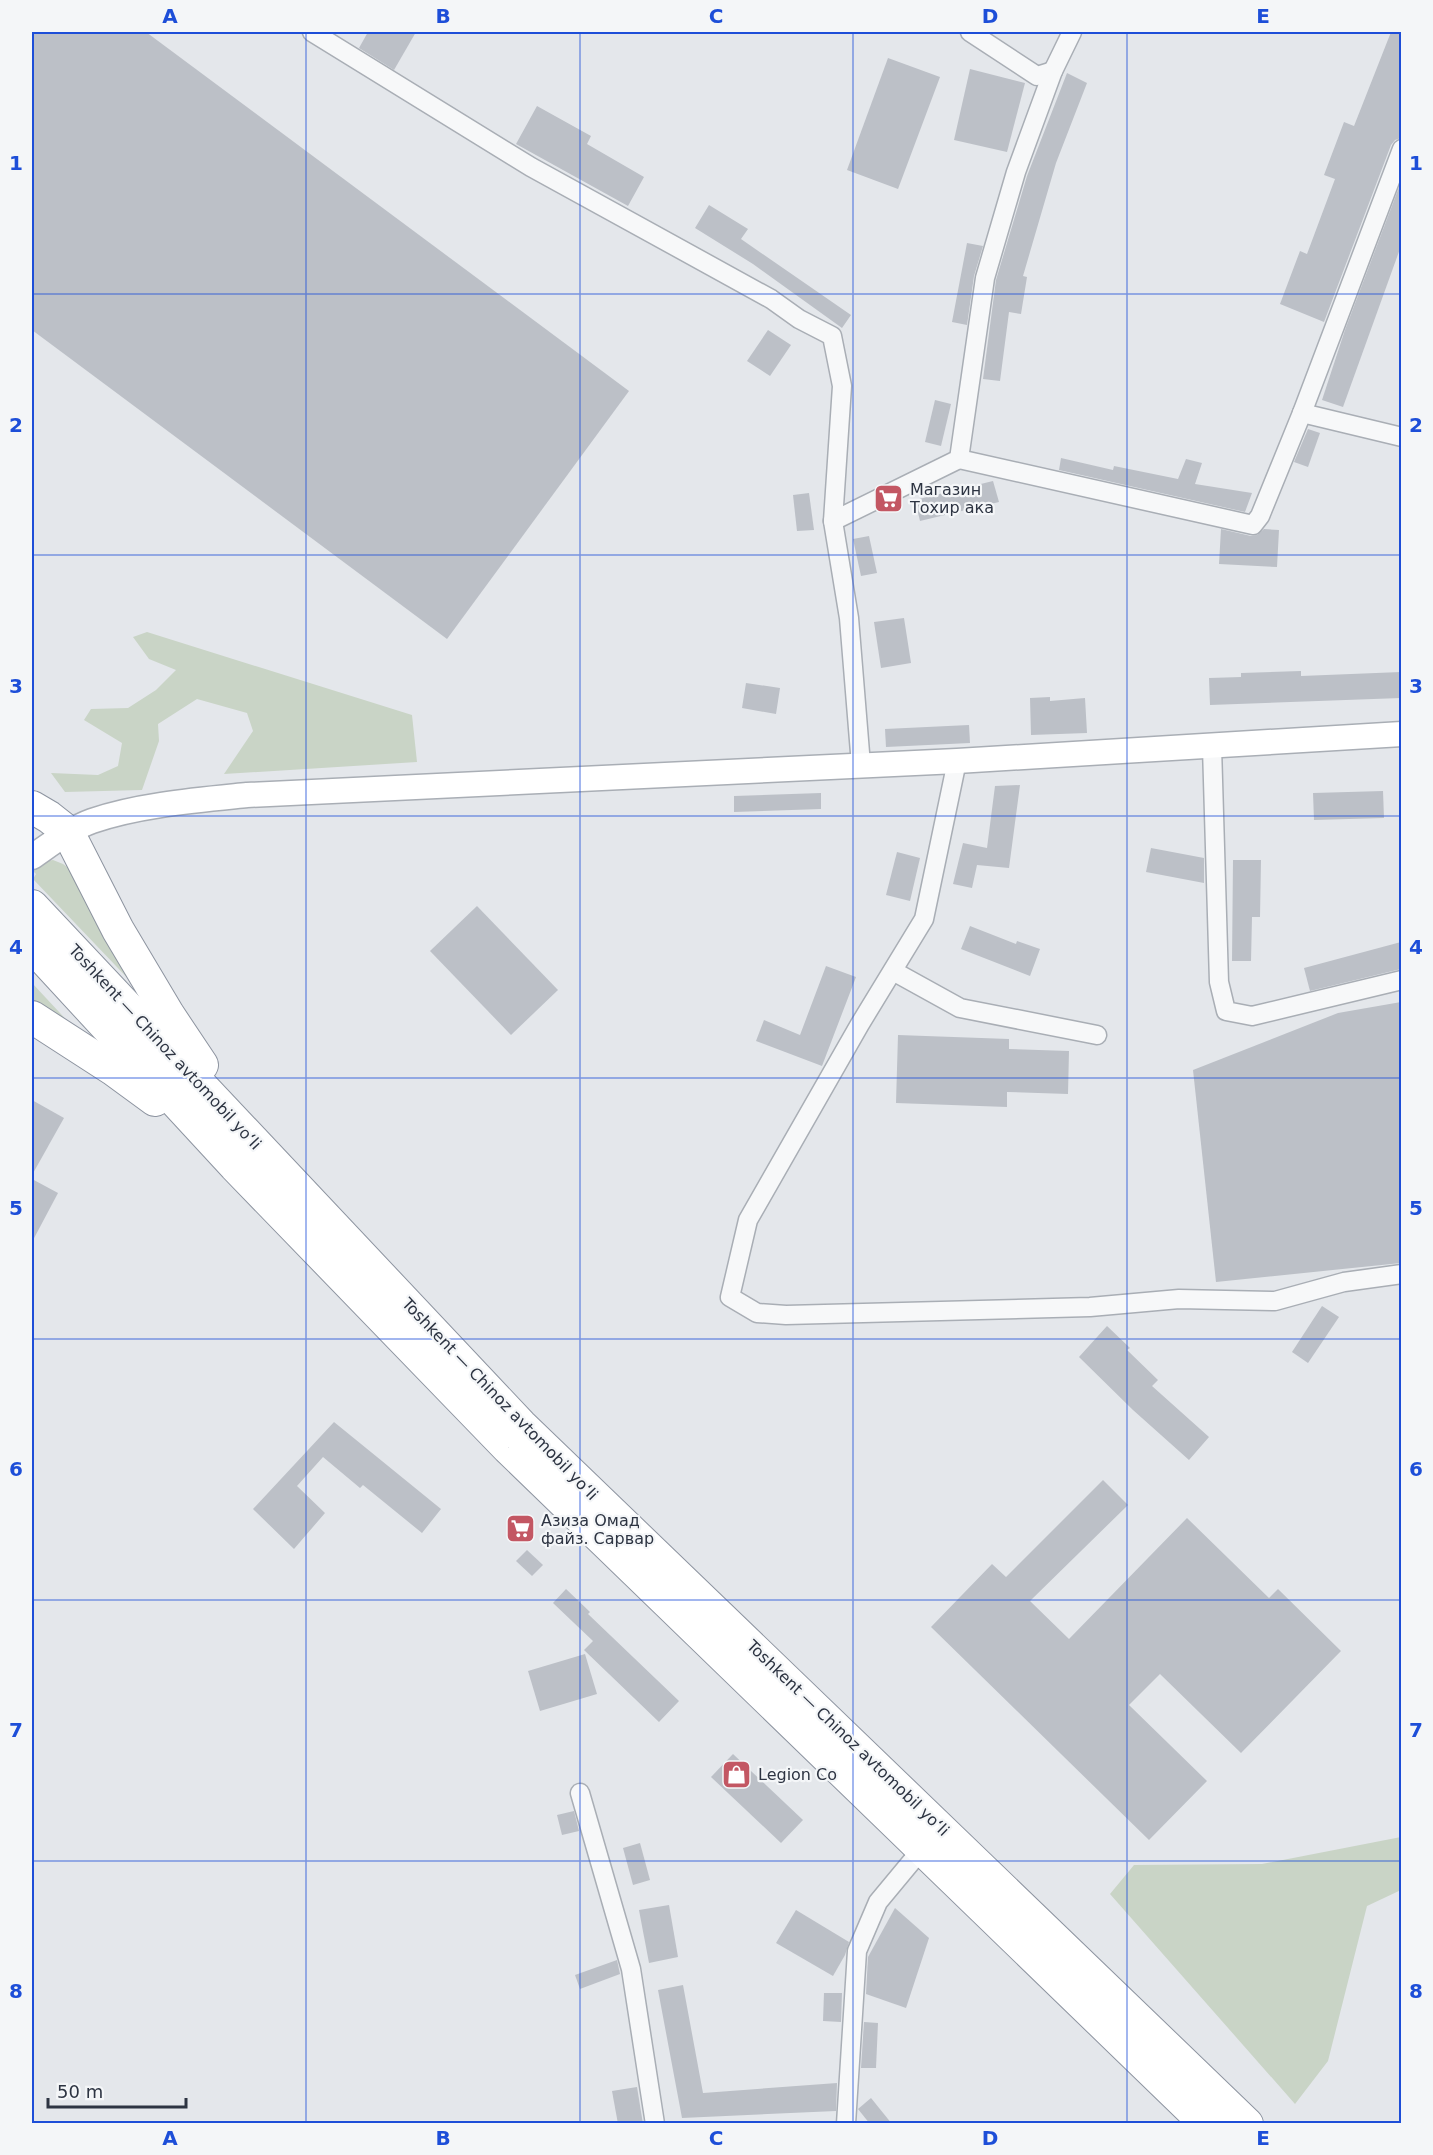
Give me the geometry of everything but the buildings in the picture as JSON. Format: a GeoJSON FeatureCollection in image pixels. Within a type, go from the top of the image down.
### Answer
{"type":"FeatureCollection","features":[{"type":"Feature","properties":{"kind":"highway"},"geometry":{"type":"LineString","coordinates":[[49,819],[118,930],[245,1154]]}},
{"type":"Feature","properties":{"kind":"highway","name":"Toshkent — Chinoz avtomobil yoʻli"},"geometry":{"type":"LineString","coordinates":[[32,906],[245,1154],[508,1448],[1206,2124]]}},
{"type":"Feature","properties":{"kind":"highway","name":"Toshkent — Chinoz avtomobil yoʻli"},"geometry":{"type":"LineString","coordinates":[[32,946],[521,1425],[1247,2124]]}},
{"type":"Feature","properties":{"kind":"highway"},"geometry":{"type":"LineString","coordinates":[[32,1017],[114,1070],[183,1120],[245,1154]]}},
{"type":"Feature","properties":{"kind":"main road"},"geometry":{"type":"LineString","coordinates":[[32,856],[49,819],[90,822],[117,813],[196,800],[247,795],[957,761],[1401,734]]}},
{"type":"Feature","properties":{"kind":"street"},"geometry":{"type":"LineString","coordinates":[[312,32],[531,166],[771,299],[799,319],[832,336],[842,386],[833,521],[849,618],[861,765]]}},
{"type":"Feature","properties":{"kind":"street"},"geometry":{"type":"LineString","coordinates":[[970,32],[1037,76],[1053,71]]}},
{"type":"Feature","properties":{"kind":"street"},"geometry":{"type":"LineString","coordinates":[[959,459],[985,278],[1016,172],[1053,71],[1072,32]]}},
{"type":"Feature","properties":{"kind":"street"},"geometry":{"type":"LineString","coordinates":[[833,521],[959,459],[1253,525],[1260,516],[1302,412],[1401,149]]}},
{"type":"Feature","properties":{"kind":"street"},"geometry":{"type":"LineString","coordinates":[[1302,412],[1401,437]]}},
{"type":"Feature","properties":{"kind":"street"},"geometry":{"type":"LineString","coordinates":[[1212,747],[1218,982],[1226,1011],[1252,1016],[1401,980]]}},
{"type":"Feature","properties":{"kind":"street"},"geometry":{"type":"LineString","coordinates":[[957,761],[924,919],[832,1072],[748,1220],[730,1297],[757,1313],[786,1315],[1090,1307],[1179,1299],[1275,1301],[1344,1282],[1401,1274]]}},
{"type":"Feature","properties":{"kind":"street"},"geometry":{"type":"LineString","coordinates":[[893,971],[960,1008],[1097,1035]]}},
{"type":"Feature","properties":{"kind":"street"},"geometry":{"type":"LineString","coordinates":[[580,1793],[631,1969],[655,2124]]}},
{"type":"Feature","properties":{"kind":"street"},"geometry":{"type":"LineString","coordinates":[[846,2124],[857,1951],[878,1902],[922,1849]]}},
{"type":"Feature","properties":{"kind":"green space"},"geometry":{"type":"Polygon","coordinates":[[[147,632],[412,715],[417,762],[224,774],[253,731],[247,713],[197,699],[158,724],[159,741],[142,790],[65,792],[51,773],[98,775],[118,766],[122,743],[84,720],[91,709],[128,708],[156,690],[176,670],[149,659],[133,637],[147,632]]]}},
{"type":"Feature","properties":{"kind":"green space"},"geometry":{"type":"Polygon","coordinates":[[[53,860],[74,872],[136,987],[33,879],[36,874],[32,870],[43,862],[53,860]]]}},
{"type":"Feature","properties":{"kind":"green space"},"geometry":{"type":"Polygon","coordinates":[[[32,983],[101,1057],[32,1008],[32,983]]]}},
{"type":"Feature","properties":{"kind":"green space"},"geometry":{"type":"Polygon","coordinates":[[[1401,1837],[1401,1890],[1367,1906],[1328,2061],[1295,2104],[1110,1894],[1134,1865],[1262,1864],[1401,1837]]]}},
{"type":"Feature","properties":{"kind":"place","name":"Магазин Тохир ака"},"geometry":{"type":"Point","coordinates":[889,498]}},
{"type":"Feature","properties":{"kind":"place","name":"Азиза Омад файз. Сарвар"},"geometry":{"type":"Point","coordinates":[520,1529]}},
{"type":"Feature","properties":{"kind":"place","name":"Legion Co"},"geometry":{"type":"Point","coordinates":[737,1774]}}]}
